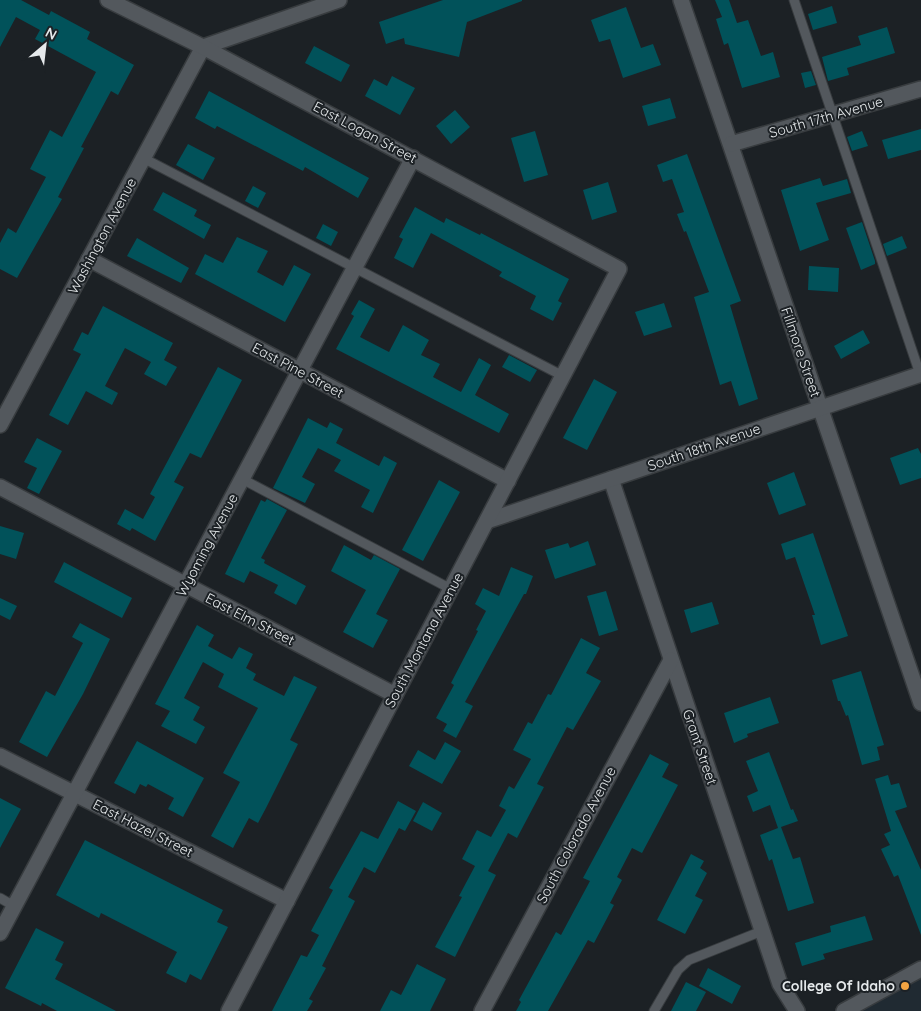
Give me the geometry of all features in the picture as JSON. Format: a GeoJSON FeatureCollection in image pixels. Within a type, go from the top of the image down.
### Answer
{"type":"FeatureCollection","features":[{"type":"Feature","properties":{"kind":"street","name":"East Logan Street"},"geometry":{"type":"LineString","coordinates":[[108,0],[203,47],[619,269]]}},
{"type":"Feature","properties":{"kind":"street"},"geometry":{"type":"LineString","coordinates":[[203,47],[339,0]]}},
{"type":"Feature","properties":{"kind":"street","name":"Fillmore Street"},"geometry":{"type":"LineString","coordinates":[[681,0],[820,408],[916,669],[921,703]]}},
{"type":"Feature","properties":{"kind":"street","name":"Washington Avenue"},"geometry":{"type":"LineString","coordinates":[[0,425],[203,47]]}},
{"type":"Feature","properties":{"kind":"street","name":"South 17th Avenue"},"geometry":{"type":"LineString","coordinates":[[731,144],[921,89]]}},
{"type":"Feature","properties":{"kind":"street","name":"Wyoming Avenue"},"geometry":{"type":"LineString","coordinates":[[0,933],[413,158]]}},
{"type":"Feature","properties":{"kind":"street","name":"East Pine Street"},"geometry":{"type":"LineString","coordinates":[[89,260],[508,481]]}},
{"type":"Feature","properties":{"kind":"street","name":"South Montana Avenue"},"geometry":{"type":"LineString","coordinates":[[229,1011],[619,269]]}},
{"type":"Feature","properties":{"kind":"street","name":"South 18th Avenue"},"geometry":{"type":"LineString","coordinates":[[486,521],[921,375]]}},
{"type":"Feature","properties":{"kind":"street","name":"Grant Street"},"geometry":{"type":"LineString","coordinates":[[611,479],[780,984],[797,1011]]}},
{"type":"Feature","properties":{"kind":"street","name":"East Elm Street"},"geometry":{"type":"LineString","coordinates":[[0,487],[395,695]]}},
{"type":"Feature","properties":{"kind":"street","name":"South Colorado Avenue"},"geometry":{"type":"LineString","coordinates":[[482,1011],[671,660]]}},
{"type":"Feature","properties":{"kind":"street","name":"East Hazel Street"},"geometry":{"type":"LineString","coordinates":[[0,756],[287,901]]}},
{"type":"Feature","properties":{"kind":"street"},"geometry":{"type":"LineString","coordinates":[[844,1011],[921,969]]}},
{"type":"Feature","properties":{"kind":"lane"},"geometry":{"type":"LineString","coordinates":[[794,0],[921,375]]}},
{"type":"Feature","properties":{"kind":"lane"},"geometry":{"type":"LineString","coordinates":[[144,158],[563,376]]}},
{"type":"Feature","properties":{"kind":"lane"},"geometry":{"type":"LineString","coordinates":[[242,480],[451,589]]}},
{"type":"Feature","properties":{"kind":"lane"},"geometry":{"type":"LineString","coordinates":[[0,898],[14,906]]}},
{"type":"Feature","properties":{"kind":"lane"},"geometry":{"type":"LineString","coordinates":[[654,1011],[678,970],[689,960],[762,931]]}},
{"type":"Feature","properties":{"kind":"shaded area","name":"College Of Idaho"},"geometry":{"type":"Polygon","coordinates":[[[921,969],[921,1011],[844,1011],[921,969]]]}},
{"type":"Feature","properties":{"kind":"building"},"geometry":{"type":"Polygon","coordinates":[[[0,0],[21,0],[49,15],[51,11],[90,32],[87,39],[134,65],[118,95],[111,91],[81,147],[84,148],[58,197],[62,199],[17,278],[0,269],[0,243],[8,228],[16,233],[46,177],[30,169],[50,130],[62,137],[96,72],[35,39],[40,30],[16,17],[0,47],[0,0]]]}},
{"type":"Feature","properties":{"kind":"building"},"geometry":{"type":"Polygon","coordinates":[[[443,0],[522,1],[467,22],[459,57],[405,44],[404,38],[386,44],[379,22],[443,0]]]}},
{"type":"Feature","properties":{"kind":"building"},"geometry":{"type":"Polygon","coordinates":[[[715,0],[729,0],[737,23],[748,20],[761,56],[773,52],[780,77],[742,88],[728,43],[724,45],[716,19],[722,17],[715,0]]]}},
{"type":"Feature","properties":{"kind":"building"},"geometry":{"type":"Polygon","coordinates":[[[832,6],[837,23],[813,30],[808,14],[832,6]]]}},
{"type":"Feature","properties":{"kind":"building"},"geometry":{"type":"Polygon","coordinates":[[[626,7],[641,48],[653,44],[661,65],[623,78],[610,39],[599,42],[591,20],[626,7]]]}},
{"type":"Feature","properties":{"kind":"building"},"geometry":{"type":"Polygon","coordinates":[[[887,27],[895,53],[847,68],[849,75],[828,81],[822,57],[861,45],[858,36],[887,27]]]}},
{"type":"Feature","properties":{"kind":"building"},"geometry":{"type":"Polygon","coordinates":[[[314,46],[350,65],[341,82],[305,63],[314,46]]]}},
{"type":"Feature","properties":{"kind":"building"},"geometry":{"type":"Polygon","coordinates":[[[811,71],[816,85],[805,88],[801,73],[811,71]]]}},
{"type":"Feature","properties":{"kind":"building"},"geometry":{"type":"Polygon","coordinates":[[[392,76],[415,88],[400,115],[365,96],[374,79],[387,86],[392,76]]]}},
{"type":"Feature","properties":{"kind":"building"},"geometry":{"type":"Polygon","coordinates":[[[209,91],[369,178],[358,198],[305,167],[303,171],[217,126],[215,129],[195,118],[209,91]]]}},
{"type":"Feature","properties":{"kind":"building"},"geometry":{"type":"Polygon","coordinates":[[[670,98],[676,118],[648,126],[642,106],[670,98]]]}},
{"type":"Feature","properties":{"kind":"building"},"geometry":{"type":"Polygon","coordinates":[[[455,110],[470,127],[451,144],[436,126],[455,110]]]}},
{"type":"Feature","properties":{"kind":"building"},"geometry":{"type":"Polygon","coordinates":[[[921,129],[921,150],[888,159],[882,140],[921,129]]]}},
{"type":"Feature","properties":{"kind":"building"},"geometry":{"type":"Polygon","coordinates":[[[535,131],[548,175],[524,182],[511,138],[535,131]]]}},
{"type":"Feature","properties":{"kind":"building"},"geometry":{"type":"Polygon","coordinates":[[[862,131],[868,146],[852,151],[847,137],[862,131]]]}},
{"type":"Feature","properties":{"kind":"building"},"geometry":{"type":"Polygon","coordinates":[[[188,144],[215,158],[203,180],[176,165],[188,144]]]}},
{"type":"Feature","properties":{"kind":"building"},"geometry":{"type":"Polygon","coordinates":[[[687,154],[741,301],[730,305],[758,399],[739,406],[731,381],[720,385],[694,297],[709,292],[686,231],[684,232],[677,214],[684,212],[672,179],[663,182],[657,165],[687,154]]]}},
{"type":"Feature","properties":{"kind":"building"},"geometry":{"type":"Polygon","coordinates":[[[820,178],[823,186],[847,179],[851,193],[816,203],[829,240],[800,251],[781,190],[820,178]]]}},
{"type":"Feature","properties":{"kind":"building"},"geometry":{"type":"Polygon","coordinates":[[[608,182],[617,212],[592,220],[583,190],[608,182]]]}},
{"type":"Feature","properties":{"kind":"building"},"geometry":{"type":"Polygon","coordinates":[[[253,186],[266,193],[258,208],[245,201],[253,186]]]}},
{"type":"Feature","properties":{"kind":"building"},"geometry":{"type":"Polygon","coordinates":[[[163,192],[197,210],[194,216],[211,225],[204,239],[153,210],[163,192]]]}},
{"type":"Feature","properties":{"kind":"building"},"geometry":{"type":"Polygon","coordinates":[[[415,207],[444,223],[446,218],[480,235],[481,233],[569,279],[558,301],[562,303],[553,321],[530,309],[536,296],[499,276],[502,272],[431,233],[413,268],[394,258],[403,239],[399,237],[415,207]]]}},
{"type":"Feature","properties":{"kind":"building"},"geometry":{"type":"Polygon","coordinates":[[[862,222],[875,264],[861,270],[846,228],[862,222]]]}},
{"type":"Feature","properties":{"kind":"building"},"geometry":{"type":"Polygon","coordinates":[[[323,224],[338,232],[331,246],[316,238],[323,224]]]}},
{"type":"Feature","properties":{"kind":"building"},"geometry":{"type":"Polygon","coordinates":[[[902,236],[907,248],[887,256],[883,244],[902,236]]]}},
{"type":"Feature","properties":{"kind":"building"},"geometry":{"type":"Polygon","coordinates":[[[237,237],[268,251],[257,272],[283,286],[294,265],[311,274],[285,322],[195,274],[205,254],[223,263],[237,237]]]}},
{"type":"Feature","properties":{"kind":"building"},"geometry":{"type":"Polygon","coordinates":[[[137,238],[189,268],[181,283],[127,256],[137,238]]]}},
{"type":"Feature","properties":{"kind":"building"},"geometry":{"type":"Polygon","coordinates":[[[809,266],[839,268],[838,292],[808,290],[809,266]]]}},
{"type":"Feature","properties":{"kind":"building"},"geometry":{"type":"Polygon","coordinates":[[[359,300],[375,309],[360,337],[389,352],[403,325],[429,340],[421,355],[440,364],[433,377],[461,392],[479,358],[491,365],[475,395],[509,414],[499,433],[336,349],[354,316],[351,314],[359,300]]]}},
{"type":"Feature","properties":{"kind":"building"},"geometry":{"type":"Polygon","coordinates":[[[664,303],[672,327],[644,336],[635,312],[664,303]]]}},
{"type":"Feature","properties":{"kind":"building"},"geometry":{"type":"Polygon","coordinates":[[[103,306],[173,343],[164,360],[177,367],[166,386],[144,374],[151,362],[125,348],[105,386],[118,393],[112,405],[86,391],[68,425],[49,415],[81,354],[73,350],[82,332],[88,335],[103,306]]]}},
{"type":"Feature","properties":{"kind":"building"},"geometry":{"type":"Polygon","coordinates":[[[863,330],[870,343],[841,359],[834,346],[863,330]]]}},
{"type":"Feature","properties":{"kind":"building"},"geometry":{"type":"Polygon","coordinates":[[[509,355],[537,370],[530,382],[502,367],[509,355]]]}},
{"type":"Feature","properties":{"kind":"building"},"geometry":{"type":"Polygon","coordinates":[[[218,367],[242,380],[201,458],[190,453],[174,482],[184,487],[155,541],[132,528],[130,531],[117,524],[125,509],[143,519],[155,497],[150,494],[218,367]]]}},
{"type":"Feature","properties":{"kind":"building"},"geometry":{"type":"Polygon","coordinates":[[[594,379],[617,392],[587,450],[563,438],[594,379]]]}},
{"type":"Feature","properties":{"kind":"building"},"geometry":{"type":"Polygon","coordinates":[[[308,418],[327,428],[330,422],[343,429],[336,443],[379,466],[384,456],[397,463],[373,513],[361,507],[370,490],[334,471],[341,460],[318,448],[302,477],[315,484],[305,503],[273,488],[308,418]]]}},
{"type":"Feature","properties":{"kind":"building"},"geometry":{"type":"Polygon","coordinates":[[[37,438],[62,451],[39,494],[27,488],[37,468],[24,462],[37,438]]]}},
{"type":"Feature","properties":{"kind":"building"},"geometry":{"type":"Polygon","coordinates":[[[918,448],[921,454],[921,478],[900,485],[890,458],[918,448]]]}},
{"type":"Feature","properties":{"kind":"building"},"geometry":{"type":"Polygon","coordinates":[[[794,472],[806,505],[779,515],[767,483],[794,472]]]}},
{"type":"Feature","properties":{"kind":"building"},"geometry":{"type":"Polygon","coordinates":[[[439,480],[460,492],[423,561],[402,550],[439,480]]]}},
{"type":"Feature","properties":{"kind":"building"},"geometry":{"type":"Polygon","coordinates":[[[267,499],[287,510],[261,558],[265,560],[264,563],[306,586],[296,605],[274,593],[278,585],[250,571],[244,583],[225,574],[261,500],[265,502],[267,499]]]}},
{"type":"Feature","properties":{"kind":"building"},"geometry":{"type":"Polygon","coordinates":[[[0,526],[24,533],[16,559],[0,554],[0,526]]]}},
{"type":"Feature","properties":{"kind":"building"},"geometry":{"type":"Polygon","coordinates":[[[813,533],[848,636],[821,645],[812,615],[815,615],[795,557],[786,560],[781,544],[813,533]]]}},
{"type":"Feature","properties":{"kind":"building"},"geometry":{"type":"Polygon","coordinates":[[[588,541],[596,565],[555,579],[545,550],[568,543],[570,548],[588,541]]]}},
{"type":"Feature","properties":{"kind":"building"},"geometry":{"type":"Polygon","coordinates":[[[344,545],[371,560],[374,555],[400,569],[376,614],[388,620],[373,648],[343,632],[366,590],[331,571],[344,545]]]}},
{"type":"Feature","properties":{"kind":"building"},"geometry":{"type":"Polygon","coordinates":[[[64,562],[132,598],[122,618],[54,582],[64,562]]]}},
{"type":"Feature","properties":{"kind":"building"},"geometry":{"type":"Polygon","coordinates":[[[511,567],[533,576],[526,594],[524,594],[465,702],[473,706],[456,738],[443,731],[447,724],[436,718],[454,685],[451,683],[478,631],[476,630],[486,611],[475,604],[483,588],[499,596],[511,567]]]}},
{"type":"Feature","properties":{"kind":"building"},"geometry":{"type":"Polygon","coordinates":[[[606,591],[618,630],[599,636],[587,596],[606,591]]]}},
{"type":"Feature","properties":{"kind":"building"},"geometry":{"type":"Polygon","coordinates":[[[0,598],[17,606],[10,620],[0,615],[0,598]]]}},
{"type":"Feature","properties":{"kind":"building"},"geometry":{"type":"Polygon","coordinates":[[[712,602],[719,624],[691,633],[684,610],[712,602]]]}},
{"type":"Feature","properties":{"kind":"building"},"geometry":{"type":"Polygon","coordinates":[[[80,623],[110,639],[83,694],[47,757],[19,742],[46,691],[55,696],[83,643],[72,637],[80,623]]]}},
{"type":"Feature","properties":{"kind":"building"},"geometry":{"type":"Polygon","coordinates":[[[197,625],[214,635],[208,646],[232,659],[239,647],[253,654],[246,668],[256,674],[253,680],[284,696],[294,676],[317,687],[290,740],[298,744],[266,808],[258,823],[249,818],[233,848],[211,836],[240,782],[223,773],[258,708],[218,687],[224,674],[203,662],[184,698],[200,707],[193,720],[205,727],[196,744],[161,726],[170,711],[155,704],[197,625]]]}},
{"type":"Feature","properties":{"kind":"building"},"geometry":{"type":"Polygon","coordinates":[[[581,638],[600,648],[586,673],[601,681],[573,730],[567,727],[537,784],[544,787],[517,838],[508,833],[488,871],[496,875],[455,957],[435,947],[462,897],[459,896],[475,866],[462,859],[477,830],[491,837],[506,810],[499,806],[509,786],[514,789],[531,759],[513,750],[528,722],[532,724],[548,694],[551,695],[581,638]]]}},
{"type":"Feature","properties":{"kind":"building"},"geometry":{"type":"Polygon","coordinates":[[[861,671],[884,745],[877,747],[880,760],[862,765],[848,715],[846,716],[840,701],[838,701],[832,680],[861,671]]]}},
{"type":"Feature","properties":{"kind":"building"},"geometry":{"type":"Polygon","coordinates":[[[770,697],[779,723],[747,734],[748,737],[734,743],[724,713],[770,697]]]}},
{"type":"Feature","properties":{"kind":"building"},"geometry":{"type":"Polygon","coordinates":[[[137,741],[204,778],[183,817],[168,809],[174,798],[148,784],[146,787],[140,784],[135,794],[114,783],[137,741]]]}},
{"type":"Feature","properties":{"kind":"building"},"geometry":{"type":"Polygon","coordinates":[[[445,742],[461,751],[442,784],[409,766],[418,750],[435,760],[445,742]]]}},
{"type":"Feature","properties":{"kind":"building"},"geometry":{"type":"Polygon","coordinates":[[[769,752],[791,810],[793,809],[798,821],[781,827],[793,859],[800,857],[814,903],[788,911],[772,859],[769,861],[760,835],[778,828],[770,805],[753,812],[747,796],[758,791],[746,761],[769,752]]]}},
{"type":"Feature","properties":{"kind":"building"},"geometry":{"type":"Polygon","coordinates":[[[650,754],[669,764],[662,777],[678,785],[642,853],[632,848],[617,877],[622,880],[610,903],[614,905],[594,943],[588,940],[548,1011],[516,1011],[521,1002],[519,1000],[556,932],[561,935],[590,881],[583,878],[650,754]]]}},
{"type":"Feature","properties":{"kind":"building"},"geometry":{"type":"Polygon","coordinates":[[[888,775],[891,785],[899,783],[907,807],[895,811],[921,870],[921,935],[898,875],[894,877],[881,849],[890,845],[884,834],[891,831],[875,779],[888,775]]]}},
{"type":"Feature","properties":{"kind":"building"},"geometry":{"type":"Polygon","coordinates":[[[0,798],[21,809],[0,848],[0,798]]]}},
{"type":"Feature","properties":{"kind":"building"},"geometry":{"type":"Polygon","coordinates":[[[398,801],[416,811],[405,831],[399,828],[375,873],[364,867],[348,897],[355,901],[322,966],[326,968],[309,999],[313,1001],[307,1011],[272,1011],[301,955],[307,957],[319,935],[311,931],[333,890],[329,888],[361,831],[378,839],[398,801]]]}},
{"type":"Feature","properties":{"kind":"building"},"geometry":{"type":"Polygon","coordinates":[[[423,802],[442,813],[432,831],[413,821],[423,802]]]}},
{"type":"Feature","properties":{"kind":"building"},"geometry":{"type":"Polygon","coordinates":[[[85,840],[223,910],[217,922],[228,927],[201,980],[190,974],[186,983],[166,973],[177,952],[101,913],[99,918],[56,895],[85,840]]]}},
{"type":"Feature","properties":{"kind":"building"},"geometry":{"type":"Polygon","coordinates":[[[691,854],[704,861],[700,868],[707,873],[695,896],[703,900],[685,934],[657,920],[691,854]]]}},
{"type":"Feature","properties":{"kind":"building"},"geometry":{"type":"Polygon","coordinates":[[[865,916],[873,940],[823,954],[825,959],[802,966],[795,943],[831,932],[830,926],[865,916]]]}},
{"type":"Feature","properties":{"kind":"building"},"geometry":{"type":"Polygon","coordinates":[[[36,928],[64,942],[55,960],[63,964],[55,979],[116,1011],[57,1011],[42,1003],[41,1006],[5,988],[36,928]]]}},
{"type":"Feature","properties":{"kind":"building"},"geometry":{"type":"Polygon","coordinates":[[[417,964],[446,979],[430,1011],[380,1011],[391,990],[401,995],[417,964]]]}},
{"type":"Feature","properties":{"kind":"building"},"geometry":{"type":"Polygon","coordinates":[[[708,968],[741,986],[732,1004],[699,986],[708,968]]]}},
{"type":"Feature","properties":{"kind":"building"},"geometry":{"type":"Polygon","coordinates":[[[686,982],[706,992],[696,1011],[671,1011],[686,982]]]}},
{"type":"Feature","properties":{"kind":"place","name":"College Of Idaho"},"geometry":{"type":"Point","coordinates":[905,986]}}]}
